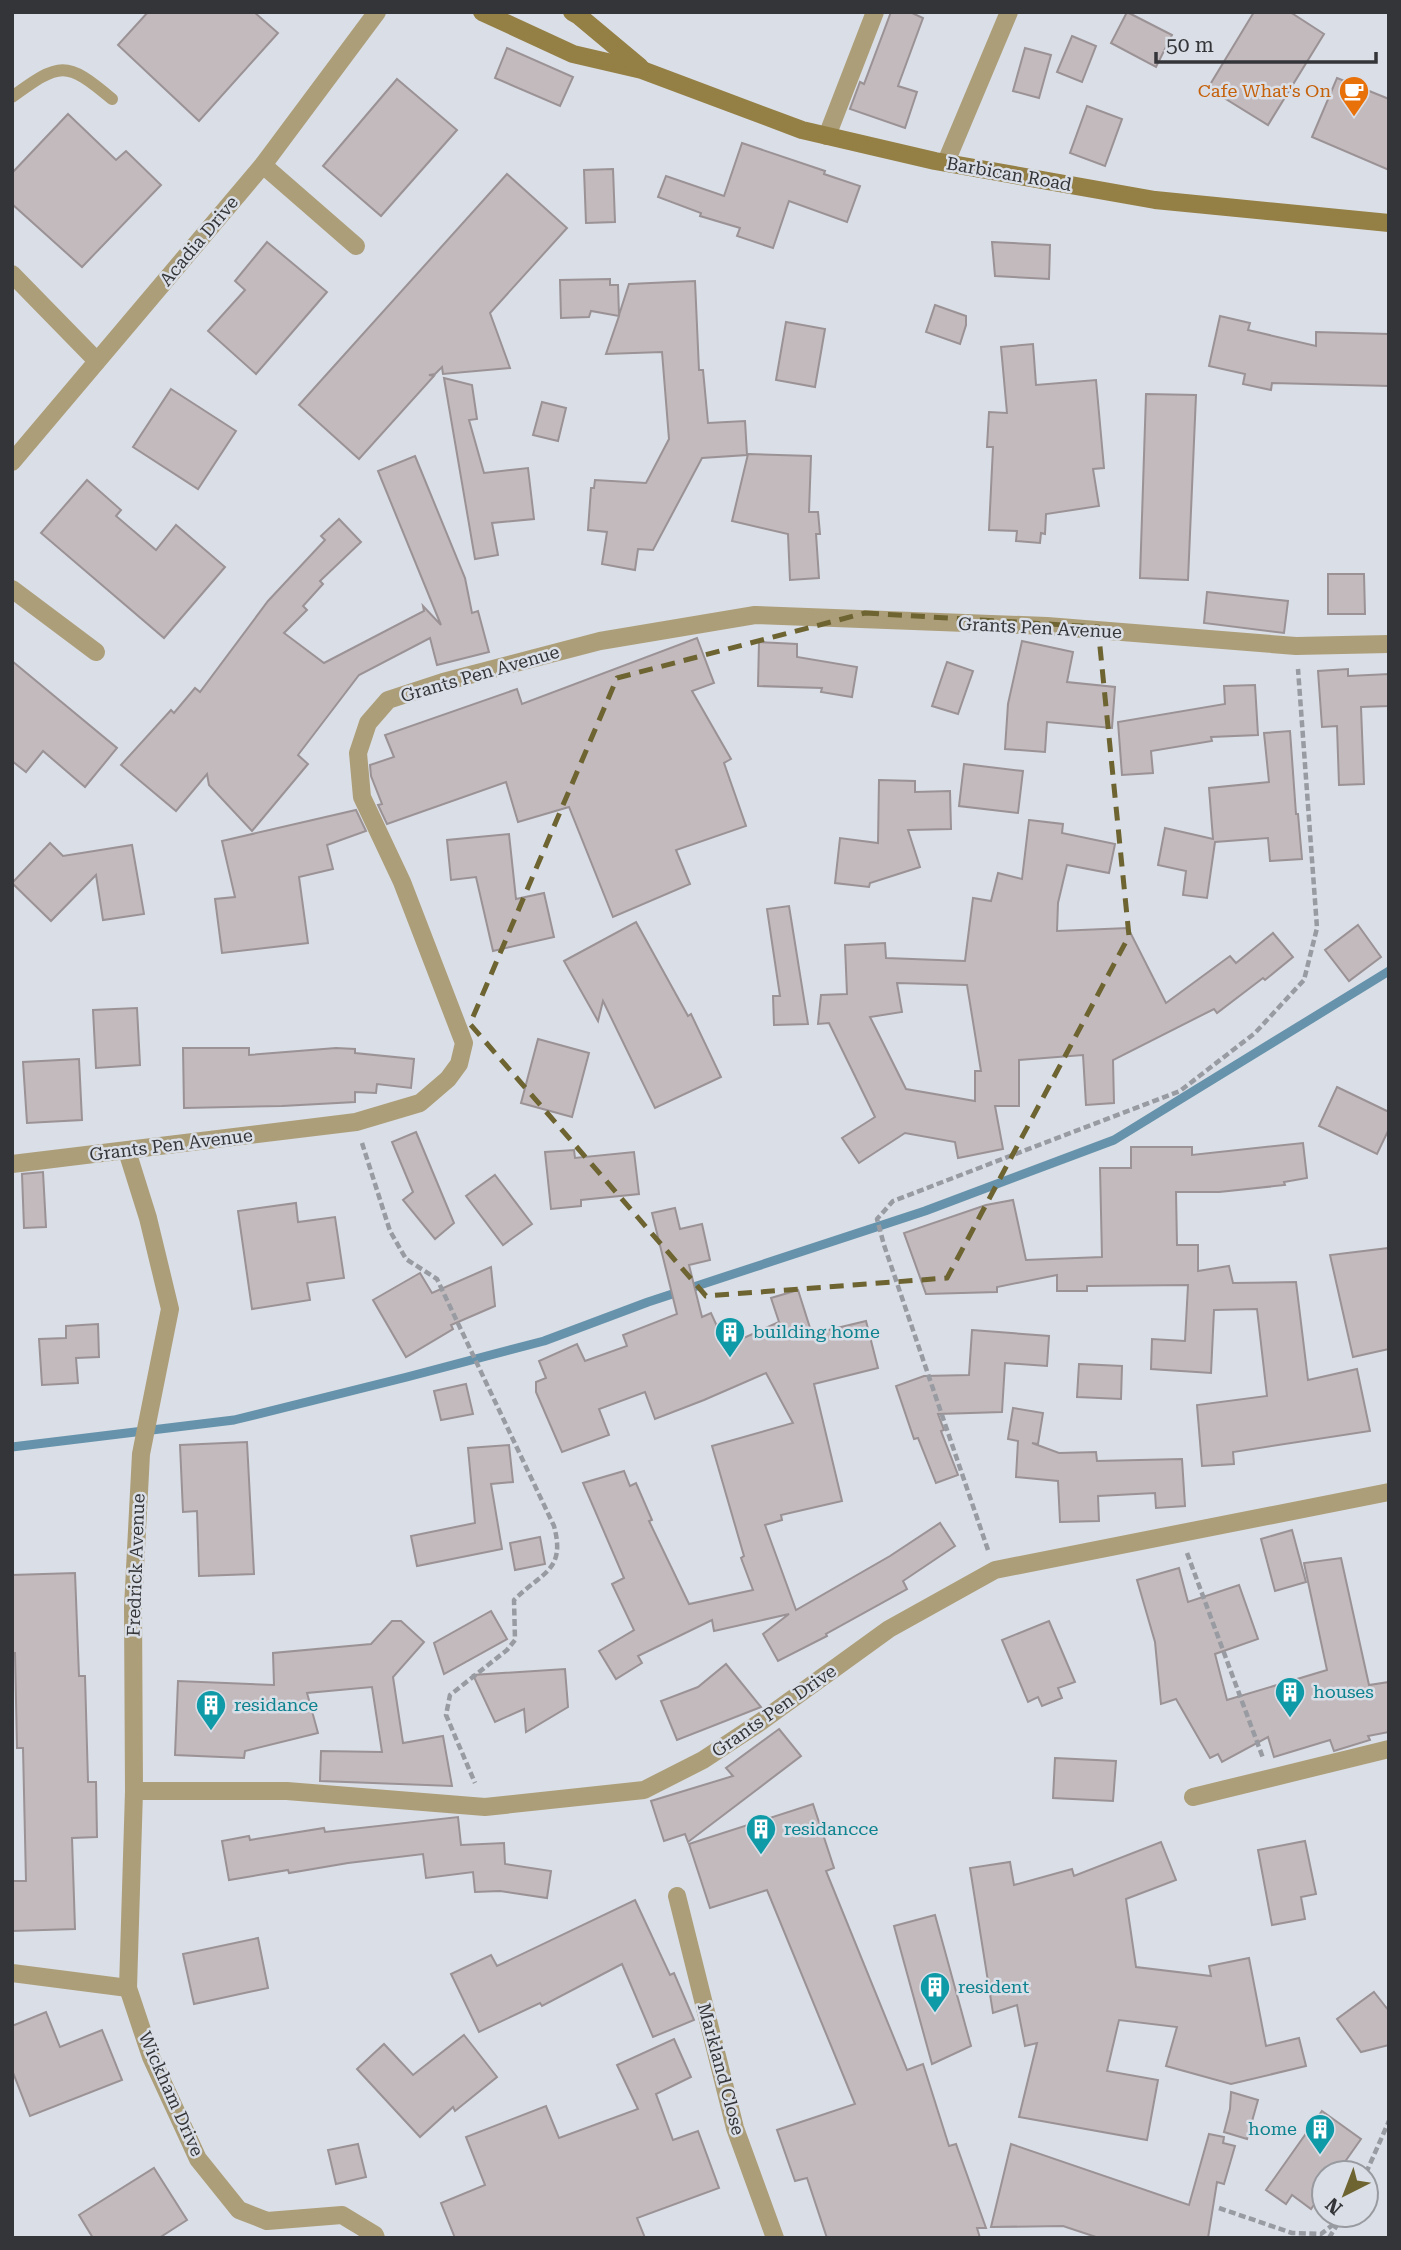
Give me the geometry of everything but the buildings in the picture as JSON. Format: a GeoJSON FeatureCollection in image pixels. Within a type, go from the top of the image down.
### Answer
{"type":"FeatureCollection","features":[{"type":"Feature","properties":{"kind":"main road","name":"Barbican Road"},"geometry":{"type":"LineString","coordinates":[[482,12],[573,54],[642,70],[790,126],[827,136],[946,162],[1155,200],[1389,223]]}},
{"type":"Feature","properties":{"kind":"main road","name":"Barbican Road"},"geometry":{"type":"LineString","coordinates":[[572,12],[642,70]]}},
{"type":"Feature","properties":{"kind":"street","name":"Acadia Drive"},"geometry":{"type":"LineString","coordinates":[[12,462],[263,165],[377,12]]}},
{"type":"Feature","properties":{"kind":"street"},"geometry":{"type":"LineString","coordinates":[[827,136],[875,12]]}},
{"type":"Feature","properties":{"kind":"street"},"geometry":{"type":"LineString","coordinates":[[946,162],[1009,12]]}},
{"type":"Feature","properties":{"kind":"street"},"geometry":{"type":"LineString","coordinates":[[263,165],[356,246]]}},
{"type":"Feature","properties":{"kind":"street"},"geometry":{"type":"LineString","coordinates":[[12,274],[97,361]]}},
{"type":"Feature","properties":{"kind":"street"},"geometry":{"type":"LineString","coordinates":[[12,589],[96,652]]}},
{"type":"Feature","properties":{"kind":"street","name":"Grants Pen Avenue"},"geometry":{"type":"LineString","coordinates":[[12,1164],[356,1122],[420,1102],[448,1079],[459,1064],[464,1043],[402,882],[362,797],[358,753],[368,723],[388,700],[443,682],[600,641],[755,615],[1047,626],[1296,646],[1389,644]]}},
{"type":"Feature","properties":{"kind":"street","name":"Fredrick Avenue"},"geometry":{"type":"LineString","coordinates":[[127,1151],[148,1218],[170,1310],[141,1454],[133,1607],[134,1791],[128,1988]]}},
{"type":"Feature","properties":{"kind":"street","name":"Grants Pen Drive"},"geometry":{"type":"LineString","coordinates":[[134,1791],[287,1791],[485,1807],[644,1790],[703,1760],[889,1629],[995,1570],[1389,1492]]}},
{"type":"Feature","properties":{"kind":"street"},"geometry":{"type":"LineString","coordinates":[[1193,1797],[1389,1749]]}},
{"type":"Feature","properties":{"kind":"street","name":"Markland Close"},"geometry":{"type":"LineString","coordinates":[[677,1896],[735,2127],[773,2237]]}},
{"type":"Feature","properties":{"kind":"street"},"geometry":{"type":"LineString","coordinates":[[12,1973],[128,1988]]}},
{"type":"Feature","properties":{"kind":"street","name":"Wickham Drive"},"geometry":{"type":"LineString","coordinates":[[128,1988],[151,2057],[198,2159],[239,2210],[267,2221],[342,2215],[376,2238]]}},
{"type":"Feature","properties":{"kind":"lane"},"geometry":{"type":"LineString","coordinates":[[12,97],[44,74],[66,70],[84,75],[112,99]]}},
{"type":"Feature","properties":{"kind":"path"},"geometry":{"type":"LineString","coordinates":[[995,1570],[877,1219],[893,1201],[1180,1091],[1255,1033],[1304,980],[1317,928],[1296,646]]}},
{"type":"Feature","properties":{"kind":"path"},"geometry":{"type":"LineString","coordinates":[[356,1122],[390,1231],[406,1259],[437,1279],[554,1526],[559,1546],[554,1565],[514,1600],[515,1640],[507,1650],[450,1695],[446,1714],[485,1807]]}},
{"type":"Feature","properties":{"kind":"path"},"geometry":{"type":"LineString","coordinates":[[1179,1533],[1246,1708],[1270,1779]]}},
{"type":"Feature","properties":{"kind":"path"},"geometry":{"type":"LineString","coordinates":[[1372,2159],[1389,2121]]}},
{"type":"Feature","properties":{"kind":"path"},"geometry":{"type":"LineString","coordinates":[[1219,2208],[1292,2233],[1321,2234],[1327,2229]]}},
{"type":"Feature","properties":{"kind":"highlighted area"},"geometry":{"type":"Polygon","coordinates":[[[865,613],[1098,627],[1129,936],[947,1278],[706,1296],[470,1024],[617,678],[865,613]]]}},
{"type":"Feature","properties":{"kind":"waterway"},"geometry":{"type":"LineString","coordinates":[[12,1447],[234,1420],[407,1377],[544,1341],[648,1302],[925,1211],[1114,1140],[1389,971]]}},
{"type":"Feature","properties":{"kind":"place","name":"Cafe What's On"},"geometry":{"type":"Point","coordinates":[1354,118]}},
{"type":"Feature","properties":{"kind":"place","name":"building home"},"geometry":{"type":"Point","coordinates":[730,1359]}},
{"type":"Feature","properties":{"kind":"place","name":"houses"},"geometry":{"type":"Point","coordinates":[1290,1719]}},
{"type":"Feature","properties":{"kind":"place","name":"residance"},"geometry":{"type":"Point","coordinates":[211,1732]}},
{"type":"Feature","properties":{"kind":"place","name":"residancce"},"geometry":{"type":"Point","coordinates":[761,1856]}},
{"type":"Feature","properties":{"kind":"place","name":"resident"},"geometry":{"type":"Point","coordinates":[935,2014]}},
{"type":"Feature","properties":{"kind":"place","name":"home"},"geometry":{"type":"Point","coordinates":[1320,2156]}}]}
